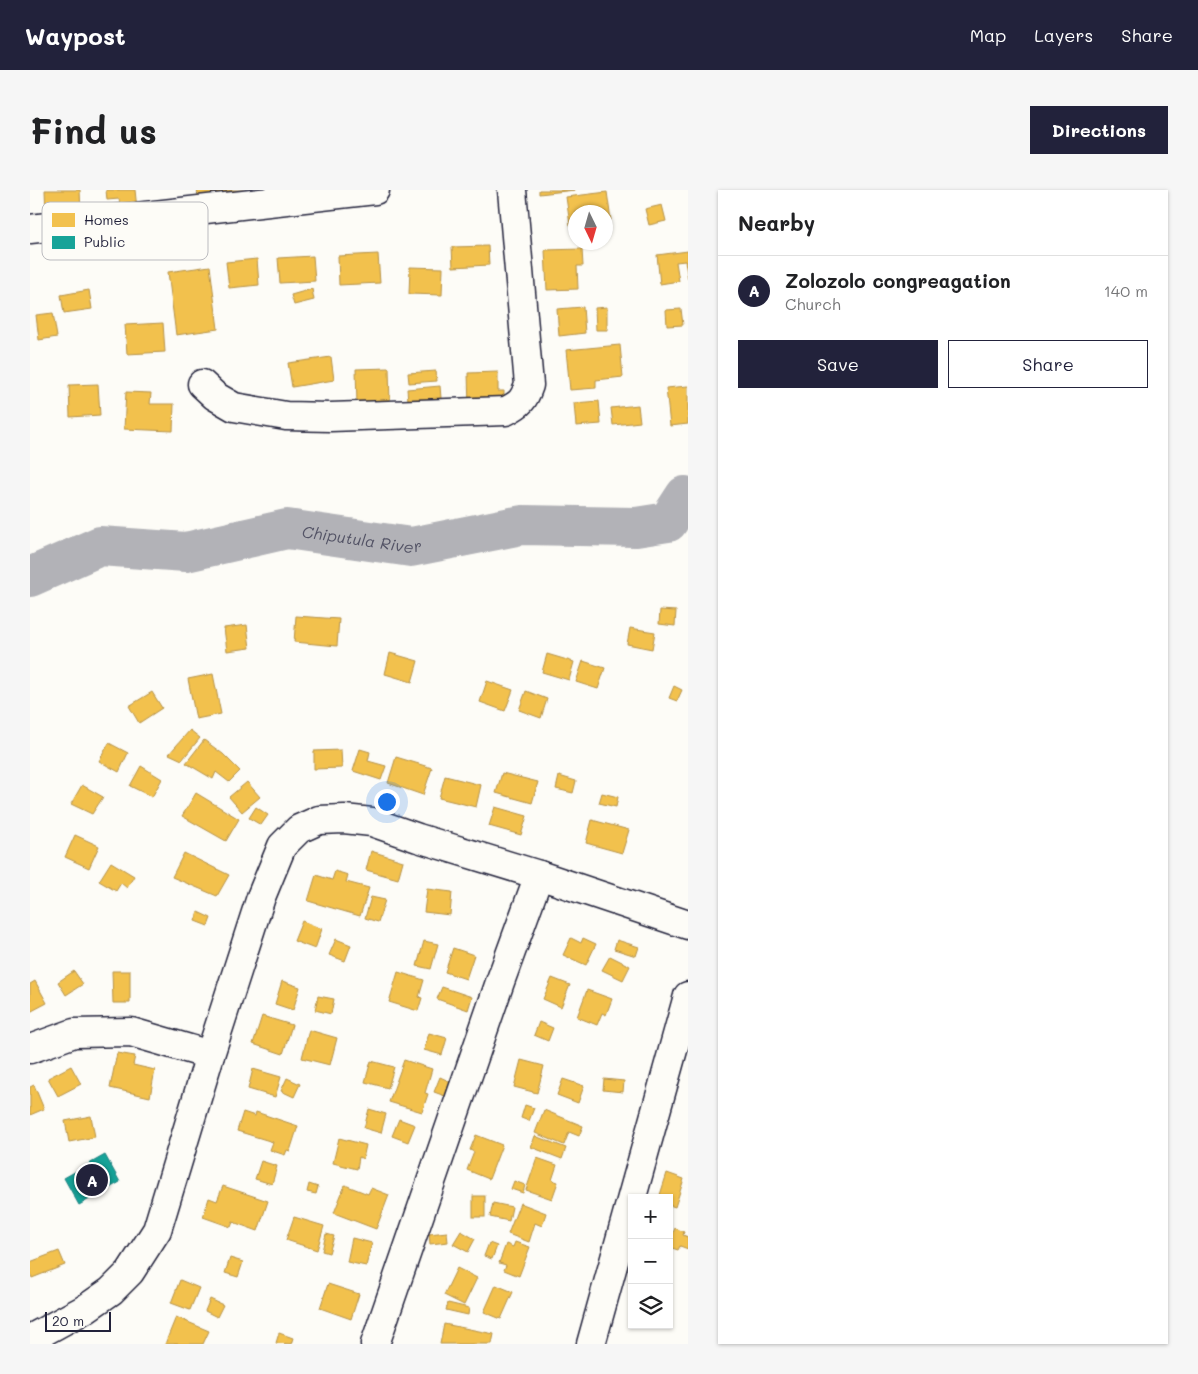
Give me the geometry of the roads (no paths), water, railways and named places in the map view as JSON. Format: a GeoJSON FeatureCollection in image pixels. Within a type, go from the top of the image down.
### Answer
{"type":"FeatureCollection","features":[{"type":"Feature","properties":{"kind":"street"},"geometry":{"type":"LineString","coordinates":[[208,209],[375,190]]}},
{"type":"Feature","properties":{"kind":"street"},"geometry":{"type":"LineString","coordinates":[[202,384],[215,396],[234,407],[286,416],[330,417],[506,410],[518,405],[526,395],[529,385],[512,190]]}},
{"type":"Feature","properties":{"kind":"street"},"geometry":{"type":"LineString","coordinates":[[30,1339],[85,1309],[111,1291],[130,1272],[157,1230],[210,1055],[261,897],[282,846],[299,829],[319,820],[344,818],[372,822],[539,875],[688,926]]}},
{"type":"Feature","properties":{"kind":"street"},"geometry":{"type":"LineString","coordinates":[[375,1344],[539,875]]}},
{"type":"Feature","properties":{"kind":"street"},"geometry":{"type":"LineString","coordinates":[[591,1344],[688,996]]}},
{"type":"Feature","properties":{"kind":"street"},"geometry":{"type":"LineString","coordinates":[[30,1049],[74,1033],[130,1032],[210,1055]]}},
{"type":"Feature","properties":{"kind":"waterway","name":"Chiputula River"},"geometry":{"type":"LineString","coordinates":[[30,577],[100,546],[186,552],[287,529],[411,547],[522,525],[636,527],[668,522],[685,496],[688,497]]}},
{"type":"Feature","properties":{"kind":"place","name":"Zolozolo congreagation"},"geometry":{"type":"Point","coordinates":[92,1180]}}]}
